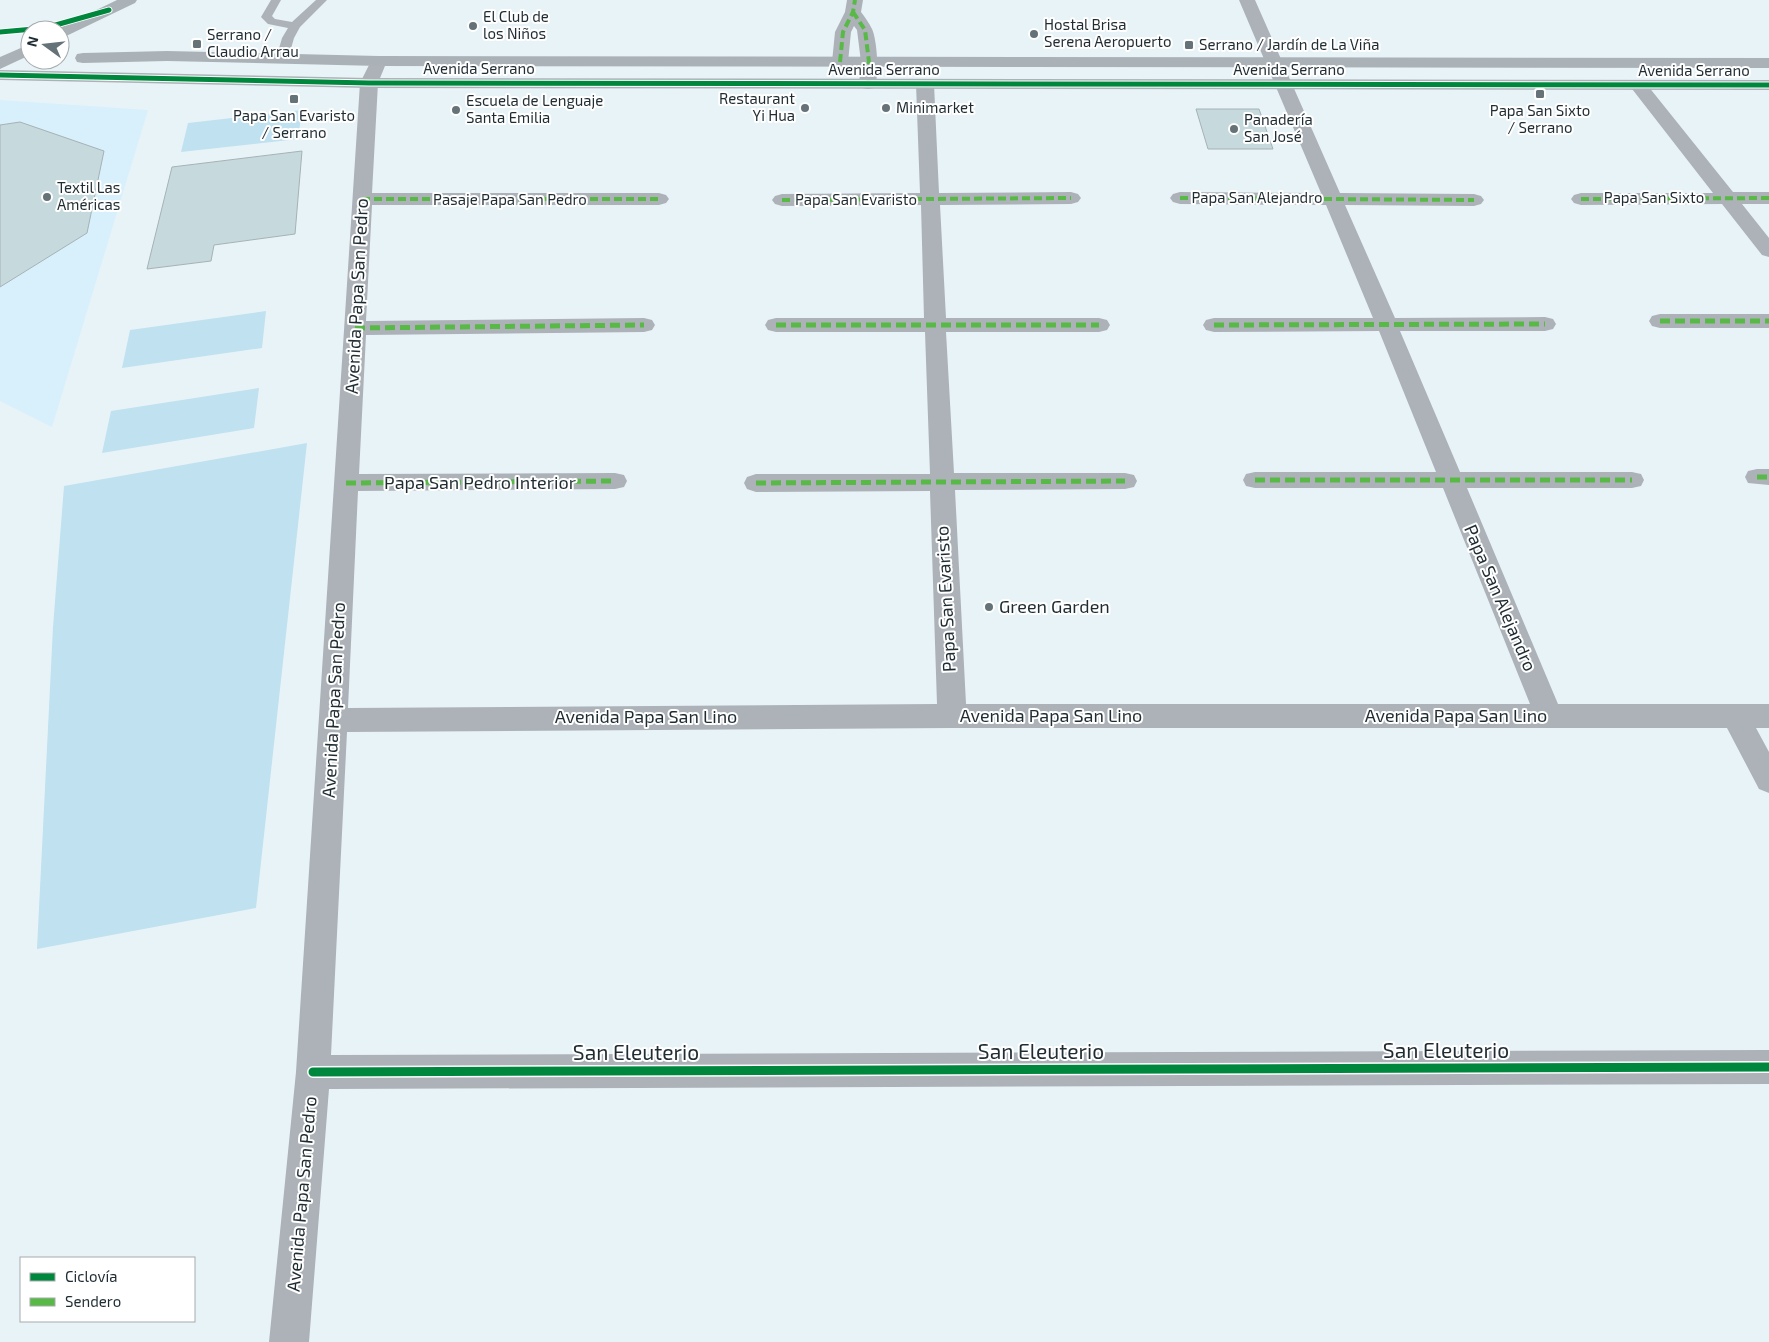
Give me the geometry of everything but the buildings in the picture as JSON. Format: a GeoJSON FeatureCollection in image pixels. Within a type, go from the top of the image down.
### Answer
{"type":"FeatureCollection","features":[{"type":"Feature","properties":{"kind":"street"},"geometry":{"type":"LineString","coordinates":[[70,29],[128,0]]}},
{"type":"Feature","properties":{"kind":"street","name":"Papa San Alejandro"},"geometry":{"type":"LineString","coordinates":[[1248,0],[1387,324],[1549,716]]}},
{"type":"Feature","properties":{"kind":"street"},"geometry":{"type":"LineString","coordinates":[[840,62],[843,32],[854,6]]}},
{"type":"Feature","properties":{"kind":"street"},"geometry":{"type":"LineString","coordinates":[[854,6],[865,30],[869,62],[868,84]]}},
{"type":"Feature","properties":{"kind":"street"},"geometry":{"type":"LineString","coordinates":[[4,60],[20,53]]}},
{"type":"Feature","properties":{"kind":"street","name":"Avenida Serrano"},"geometry":{"type":"LineString","coordinates":[[70,58],[168,56],[379,61],[1769,63]]}},
{"type":"Feature","properties":{"kind":"street"},"geometry":{"type":"LineString","coordinates":[[4,60],[20,59]]}},
{"type":"Feature","properties":{"kind":"street","name":"Avenida Papa San Pedro"},"geometry":{"type":"LineString","coordinates":[[289,1342],[313,1072],[368,83],[379,61]]}},
{"type":"Feature","properties":{"kind":"street","name":"Avenida Serrano"},"geometry":{"type":"LineString","coordinates":[[0,75],[368,83],[1769,85]]}},
{"type":"Feature","properties":{"kind":"street","name":"Papa San Evaristo"},"geometry":{"type":"LineString","coordinates":[[925,84],[952,716]]}},
{"type":"Feature","properties":{"kind":"street","name":"Papa San Sixto"},"geometry":{"type":"LineString","coordinates":[[1638,84],[1769,251]]}},
{"type":"Feature","properties":{"kind":"street","name":"Papa San Evaristo"},"geometry":{"type":"LineString","coordinates":[[782,200],[1071,198]]}},
{"type":"Feature","properties":{"kind":"street","name":"Papa San Alejandro"},"geometry":{"type":"LineString","coordinates":[[1180,198],[1474,200]]}},
{"type":"Feature","properties":{"kind":"street","name":"Papa San Sixto"},"geometry":{"type":"LineString","coordinates":[[1581,199],[1769,198]]}},
{"type":"Feature","properties":{"kind":"street","name":"Pasaje Papa San Pedro"},"geometry":{"type":"LineString","coordinates":[[362,199],[658,199]]}},
{"type":"Feature","properties":{"kind":"street"},"geometry":{"type":"LineString","coordinates":[[1660,321],[1769,321]]}},
{"type":"Feature","properties":{"kind":"street"},"geometry":{"type":"LineString","coordinates":[[355,328],[644,324]]}},
{"type":"Feature","properties":{"kind":"street"},"geometry":{"type":"LineString","coordinates":[[1214,325],[1545,324]]}},
{"type":"Feature","properties":{"kind":"street"},"geometry":{"type":"LineString","coordinates":[[776,325],[1099,325]]}},
{"type":"Feature","properties":{"kind":"street"},"geometry":{"type":"LineString","coordinates":[[1255,480],[1632,480]]}},
{"type":"Feature","properties":{"kind":"street","name":"Papa San Pedro Interior"},"geometry":{"type":"LineString","coordinates":[[346,483],[615,481]]}},
{"type":"Feature","properties":{"kind":"street"},"geometry":{"type":"LineString","coordinates":[[756,483],[1125,481]]}},
{"type":"Feature","properties":{"kind":"street","name":"Avenida Papa San Lino"},"geometry":{"type":"LineString","coordinates":[[333,720],[952,716],[1769,716]]}},
{"type":"Feature","properties":{"kind":"street"},"geometry":{"type":"LineString","coordinates":[[1734,716],[1769,780]]}},
{"type":"Feature","properties":{"kind":"street","name":"San Eleuterio"},"geometry":{"type":"LineString","coordinates":[[313,1072],[1769,1067]]}},
{"type":"Feature","properties":{"kind":"lane"},"geometry":{"type":"LineString","coordinates":[[276,0],[266,17],[272,22],[294,25]]}},
{"type":"Feature","properties":{"kind":"lane"},"geometry":{"type":"LineString","coordinates":[[282,59],[287,39],[294,25],[322,0]]}},
{"type":"Feature","properties":{"kind":"shaded area"},"geometry":{"type":"Polygon","coordinates":[[[0,100],[148,110],[52,427],[0,401],[0,100]]]}},
{"type":"Feature","properties":{"kind":"shaded area"},"geometry":{"type":"Polygon","coordinates":[[[302,110],[298,139],[181,152],[188,123],[302,110]]]}},
{"type":"Feature","properties":{"kind":"shaded area"},"geometry":{"type":"Polygon","coordinates":[[[266,311],[262,348],[122,368],[130,330],[266,311]]]}},
{"type":"Feature","properties":{"kind":"shaded area"},"geometry":{"type":"Polygon","coordinates":[[[259,388],[254,428],[102,453],[111,411],[259,388]]]}},
{"type":"Feature","properties":{"kind":"shaded area"},"geometry":{"type":"Polygon","coordinates":[[[307,443],[256,908],[37,949],[53,627],[64,486],[307,443]]]}},
{"type":"Feature","properties":{"kind":"marked path"},"geometry":{"type":"LineString","coordinates":[[840,62],[843,32],[853,12],[855,0]]}},
{"type":"Feature","properties":{"kind":"marked path"},"geometry":{"type":"LineString","coordinates":[[853,12],[865,30],[869,62],[868,84]]}},
{"type":"Feature","properties":{"kind":"marked path"},"geometry":{"type":"LineString","coordinates":[[782,200],[1071,198]]}},
{"type":"Feature","properties":{"kind":"marked path"},"geometry":{"type":"LineString","coordinates":[[1180,198],[1474,200]]}},
{"type":"Feature","properties":{"kind":"marked path"},"geometry":{"type":"LineString","coordinates":[[1581,199],[1769,198]]}},
{"type":"Feature","properties":{"kind":"marked path"},"geometry":{"type":"LineString","coordinates":[[362,199],[659,199]]}},
{"type":"Feature","properties":{"kind":"marked path"},"geometry":{"type":"LineString","coordinates":[[1660,321],[1769,321]]}},
{"type":"Feature","properties":{"kind":"marked path"},"geometry":{"type":"LineString","coordinates":[[1214,325],[1545,324]]}},
{"type":"Feature","properties":{"kind":"marked path"},"geometry":{"type":"LineString","coordinates":[[355,328],[644,325]]}},
{"type":"Feature","properties":{"kind":"marked path"},"geometry":{"type":"LineString","coordinates":[[776,325],[1099,325]]}},
{"type":"Feature","properties":{"kind":"marked path"},"geometry":{"type":"LineString","coordinates":[[1757,477],[1769,477]]}},
{"type":"Feature","properties":{"kind":"marked path"},"geometry":{"type":"LineString","coordinates":[[1255,480],[1632,480]]}},
{"type":"Feature","properties":{"kind":"marked path"},"geometry":{"type":"LineString","coordinates":[[346,483],[615,481]]}},
{"type":"Feature","properties":{"kind":"marked path"},"geometry":{"type":"LineString","coordinates":[[756,483],[1125,481]]}},
{"type":"Feature","properties":{"kind":"cycle path"},"geometry":{"type":"LineString","coordinates":[[0,32],[45,28],[109,10]]}},
{"type":"Feature","properties":{"kind":"cycle path"},"geometry":{"type":"LineString","coordinates":[[0,75],[369,83],[1769,85]]}},
{"type":"Feature","properties":{"kind":"cycle path"},"geometry":{"type":"LineString","coordinates":[[313,1072],[1769,1067]]}},
{"type":"Feature","properties":{"kind":"place","name":"El Club de los Niños"},"geometry":{"type":"Point","coordinates":[473,26]}},
{"type":"Feature","properties":{"kind":"place","name":"Hostal Brisa Serena Aeropuerto"},"geometry":{"type":"Point","coordinates":[1034,34]}},
{"type":"Feature","properties":{"kind":"place","name":"Serrano / Claudio Arrau"},"geometry":{"type":"Point","coordinates":[197,44]}},
{"type":"Feature","properties":{"kind":"place","name":"Serrano / Jardín de La Viña"},"geometry":{"type":"Point","coordinates":[1189,45]}},
{"type":"Feature","properties":{"kind":"place","name":"Papa San Sixto / Serrano"},"geometry":{"type":"Point","coordinates":[1540,94]}},
{"type":"Feature","properties":{"kind":"place","name":"Papa San Evaristo / Serrano"},"geometry":{"type":"Point","coordinates":[294,99]}},
{"type":"Feature","properties":{"kind":"place","name":"Restaurant Yi Hua"},"geometry":{"type":"Point","coordinates":[805,108]}},
{"type":"Feature","properties":{"kind":"place","name":"Minimarket"},"geometry":{"type":"Point","coordinates":[886,108]}},
{"type":"Feature","properties":{"kind":"place","name":"Escuela de Lenguaje Santa Emilia"},"geometry":{"type":"Point","coordinates":[456,110]}},
{"type":"Feature","properties":{"kind":"place","name":"Panadería San José"},"geometry":{"type":"Point","coordinates":[1234,129]}},
{"type":"Feature","properties":{"kind":"place","name":"Textil Las Américas"},"geometry":{"type":"Point","coordinates":[47,197]}},
{"type":"Feature","properties":{"kind":"place","name":"Green Garden"},"geometry":{"type":"Point","coordinates":[989,607]}}]}
